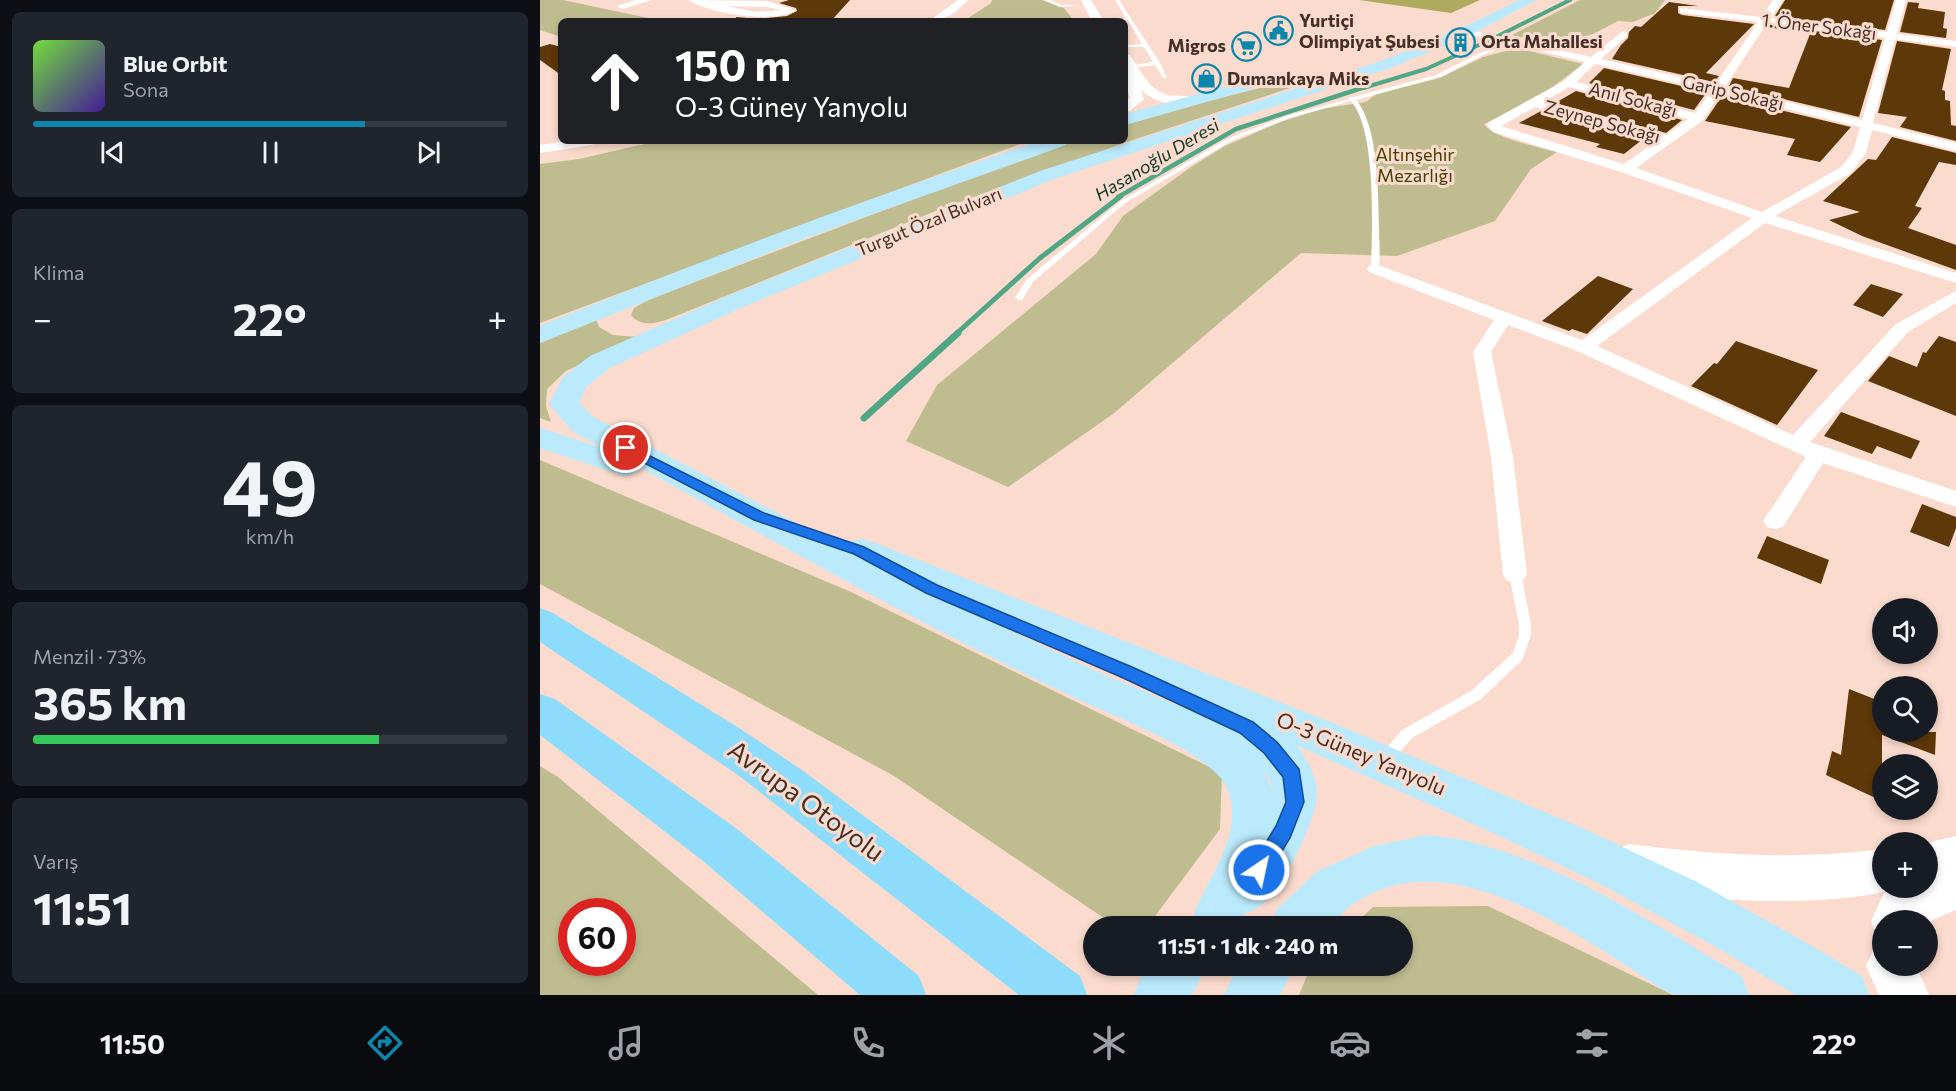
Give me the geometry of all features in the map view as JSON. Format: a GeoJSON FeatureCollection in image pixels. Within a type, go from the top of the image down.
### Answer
{"type":"FeatureCollection","features":[{"type":"Feature","properties":{"kind":"highway","name":"Avrupa Otoyolu"},"geometry":{"type":"LineString","coordinates":[[540,623],[612,671],[686,715],[782,782],[1061,995]]}},
{"type":"Feature","properties":{"kind":"highway"},"geometry":{"type":"LineString","coordinates":[[540,711],[720,846],[900,995]]}},
{"type":"Feature","properties":{"kind":"main road","name":"Turgut Özal Bulvarı"},"geometry":{"type":"LineString","coordinates":[[1317,70],[1352,63],[1457,30],[1504,0]]}},
{"type":"Feature","properties":{"kind":"main road","name":"Turgut Özal Bulvarı"},"geometry":{"type":"LineString","coordinates":[[759,516],[584,425],[564,405],[573,383],[600,362],[734,302],[1047,175],[1387,64],[1457,30],[1530,0]]}},
{"type":"Feature","properties":{"kind":"main road"},"geometry":{"type":"LineString","coordinates":[[1128,119],[1281,77]]}},
{"type":"Feature","properties":{"kind":"main road"},"geometry":{"type":"LineString","coordinates":[[1192,101],[1283,80],[1300,80],[1309,85],[1226,116]]}},
{"type":"Feature","properties":{"kind":"main road","name":"Turgut Özal Bulvarı"},"geometry":{"type":"LineString","coordinates":[[540,335],[632,296],[873,206],[1050,144]]}},
{"type":"Feature","properties":{"kind":"main road"},"geometry":{"type":"LineString","coordinates":[[734,302],[647,332],[623,331],[610,321],[639,301],[766,247]]}},
{"type":"Feature","properties":{"kind":"main road","name":"O-3 Güney Yanyolu"},"geometry":{"type":"LineString","coordinates":[[540,438],[592,454],[759,516],[859,550],[1481,804],[1606,862],[1716,920],[1843,995]]}},
{"type":"Feature","properties":{"kind":"main road"},"geometry":{"type":"LineString","coordinates":[[759,516],[979,634],[1082,683],[1181,726],[1230,758],[1243,773],[1252,796],[1254,828],[1242,863],[1216,916]]}},
{"type":"Feature","properties":{"kind":"main road"},"geometry":{"type":"LineString","coordinates":[[859,550],[931,589],[1202,706],[1247,728],[1271,747],[1292,775],[1295,802],[1284,831],[1269,857],[1249,884],[1218,916]]}},
{"type":"Feature","properties":{"kind":"main road"},"geometry":{"type":"LineString","coordinates":[[1306,916],[1335,888],[1374,869],[1425,858],[1470,864],[1530,884],[1596,918],[1723,995]]}},
{"type":"Feature","properties":{"kind":"main road"},"geometry":{"type":"LineString","coordinates":[[1938,862],[1956,858]]}},
{"type":"Feature","properties":{"kind":"main road"},"geometry":{"type":"LineString","coordinates":[[1606,862],[1734,877],[1848,877],[1872,873]]}},
{"type":"Feature","properties":{"kind":"main road"},"geometry":{"type":"LineString","coordinates":[[1901,910],[1956,888]]}},
{"type":"Feature","properties":{"kind":"main road"},"geometry":{"type":"LineString","coordinates":[[1250,995],[1262,976]]}},
{"type":"Feature","properties":{"kind":"main road"},"geometry":{"type":"LineString","coordinates":[[1895,976],[1904,995]]}},
{"type":"Feature","properties":{"kind":"street"},"geometry":{"type":"LineString","coordinates":[[622,6],[647,0]]}},
{"type":"Feature","properties":{"kind":"street"},"geometry":{"type":"LineString","coordinates":[[939,18],[963,0]]}},
{"type":"Feature","properties":{"kind":"street"},"geometry":{"type":"LineString","coordinates":[[1626,169],[1698,118],[1778,0]]}},
{"type":"Feature","properties":{"kind":"street"},"geometry":{"type":"LineString","coordinates":[[1584,347],[1763,217],[1846,170],[1859,153],[1901,0]]}},
{"type":"Feature","properties":{"kind":"street"},"geometry":{"type":"LineString","coordinates":[[698,1],[767,4],[790,10],[767,15],[739,12],[698,1]]}},
{"type":"Feature","properties":{"kind":"street"},"geometry":{"type":"LineString","coordinates":[[1080,2],[1087,18]]}},
{"type":"Feature","properties":{"kind":"street"},"geometry":{"type":"LineString","coordinates":[[1080,2],[1095,18]]}},
{"type":"Feature","properties":{"kind":"street","name":"1. Öner Sokağı"},"geometry":{"type":"LineString","coordinates":[[1683,10],[1956,45]]}},
{"type":"Feature","properties":{"kind":"street","name":"Garip Sokağı"},"geometry":{"type":"LineString","coordinates":[[1457,30],[1719,89],[1956,147]]}},
{"type":"Feature","properties":{"kind":"street"},"geometry":{"type":"LineString","coordinates":[[1623,34],[1568,83],[1493,124],[1497,129],[1513,135],[1626,169],[1763,217],[1956,278]]}},
{"type":"Feature","properties":{"kind":"street"},"geometry":{"type":"LineString","coordinates":[[1128,67],[1149,93],[1156,98],[1192,101]]}},
{"type":"Feature","properties":{"kind":"street"},"geometry":{"type":"LineString","coordinates":[[1128,69],[1137,99],[1128,106]]}},
{"type":"Feature","properties":{"kind":"street","name":"Anıl Sokağı"},"geometry":{"type":"LineString","coordinates":[[1568,83],[1698,118]]}},
{"type":"Feature","properties":{"kind":"street","name":"Zeynep Sokağı"},"geometry":{"type":"LineString","coordinates":[[1535,103],[1669,140]]}},
{"type":"Feature","properties":{"kind":"street"},"geometry":{"type":"LineString","coordinates":[[540,148],[570,144]]}},
{"type":"Feature","properties":{"kind":"street"},"geometry":{"type":"LineString","coordinates":[[1021,154],[1036,144]]}},
{"type":"Feature","properties":{"kind":"street"},"geometry":{"type":"LineString","coordinates":[[1376,268],[1584,347],[1818,454],[1956,499]]}},
{"type":"Feature","properties":{"kind":"street"},"geometry":{"type":"LineString","coordinates":[[1797,443],[1902,328],[1956,296]]}},
{"type":"Feature","properties":{"kind":"street"},"geometry":{"type":"LineString","coordinates":[[1504,318],[1482,352],[1502,457],[1515,574]]}},
{"type":"Feature","properties":{"kind":"street"},"geometry":{"type":"LineString","coordinates":[[1774,521],[1818,454]]}},
{"type":"Feature","properties":{"kind":"lane"},"geometry":{"type":"LineString","coordinates":[[1046,0],[1080,2]]}},
{"type":"Feature","properties":{"kind":"lane"},"geometry":{"type":"LineString","coordinates":[[1118,0],[1165,77]]}},
{"type":"Feature","properties":{"kind":"lane"},"geometry":{"type":"LineString","coordinates":[[1128,26],[1133,26]]}},
{"type":"Feature","properties":{"kind":"lane"},"geometry":{"type":"LineString","coordinates":[[1019,298],[1030,281],[1123,202],[1231,139],[1288,117],[1437,76],[1481,54],[1513,42]]}},
{"type":"Feature","properties":{"kind":"lane"},"geometry":{"type":"LineString","coordinates":[[1128,46],[1145,45]]}},
{"type":"Feature","properties":{"kind":"lane"},"geometry":{"type":"LineString","coordinates":[[1128,66],[1157,63]]}},
{"type":"Feature","properties":{"kind":"lane"},"geometry":{"type":"LineString","coordinates":[[1351,98],[1357,102],[1367,123],[1374,189],[1376,268]]}},
{"type":"Feature","properties":{"kind":"lane"},"geometry":{"type":"LineString","coordinates":[[1386,764],[1394,748],[1407,734],[1476,695],[1518,656],[1525,635],[1525,624],[1515,574]]}},
{"type":"Feature","properties":{"kind":"green space"},"geometry":{"type":"Polygon","coordinates":[[[540,0],[563,0],[648,18],[558,18],[558,36],[540,30],[540,0]]]}},
{"type":"Feature","properties":{"kind":"green space"},"geometry":{"type":"Polygon","coordinates":[[[992,0],[1042,0],[1064,8],[1072,18],[968,18],[992,0]]]}},
{"type":"Feature","properties":{"kind":"green space"},"geometry":{"type":"Polygon","coordinates":[[[1580,0],[1665,0],[1655,13],[1633,22],[1618,21],[1593,34],[1552,45],[1512,35],[1580,0]]]}},
{"type":"Feature","properties":{"kind":"green space","name":"Altınşehir Mezarlığı"},"geometry":{"type":"Polygon","coordinates":[[[1517,48],[1583,64],[1534,101],[1484,124],[1496,134],[1506,138],[1557,152],[1531,169],[1495,221],[1397,256],[1301,253],[1113,414],[1008,487],[906,441],[937,385],[1096,254],[1123,216],[1191,167],[1225,146],[1280,122],[1321,109],[1366,102],[1376,94],[1440,78],[1483,57],[1517,48]]]}},
{"type":"Feature","properties":{"kind":"green space"},"geometry":{"type":"Polygon","coordinates":[[[1288,81],[1302,84],[1128,142],[1128,124],[1288,81]]]}},
{"type":"Feature","properties":{"kind":"green space"},"geometry":{"type":"Polygon","coordinates":[[[645,144],[1020,144],[540,323],[540,164],[579,159],[645,144]]]}},
{"type":"Feature","properties":{"kind":"green space"},"geometry":{"type":"Polygon","coordinates":[[[1066,144],[1121,144],[943,208],[666,320],[645,323],[631,315],[634,308],[650,299],[966,179],[1066,144]]]}},
{"type":"Feature","properties":{"kind":"green space"},"geometry":{"type":"Polygon","coordinates":[[[596,319],[599,327],[613,335],[638,337],[566,371],[547,389],[546,406],[551,422],[540,418],[540,343],[596,319]]]}},
{"type":"Feature","properties":{"kind":"green space"},"geometry":{"type":"Polygon","coordinates":[[[540,460],[851,592],[1222,773],[1220,829],[1155,916],[1101,916],[894,776],[540,584],[540,460]]]}},
{"type":"Feature","properties":{"kind":"green space"},"geometry":{"type":"Polygon","coordinates":[[[540,766],[558,777],[818,995],[540,995],[540,766]]]}},
{"type":"Feature","properties":{"kind":"green space"},"geometry":{"type":"Polygon","coordinates":[[[1488,906],[1673,995],[1299,995],[1307,976],[1413,976],[1413,916],[1364,916],[1373,907],[1488,906]]]}},
{"type":"Feature","properties":{"kind":"shaded area"},"geometry":{"type":"Polygon","coordinates":[[[1359,0],[1480,0],[1451,13],[1359,0]]]}},
{"type":"Feature","properties":{"kind":"building"},"geometry":{"type":"Polygon","coordinates":[[[789,0],[850,0],[834,18],[768,18],[787,16],[797,11],[796,8],[779,3],[789,0]]]}},
{"type":"Feature","properties":{"kind":"building"},"geometry":{"type":"Polygon","coordinates":[[[1785,0],[1894,0],[1885,30],[1775,16],[1785,0]]]}},
{"type":"Feature","properties":{"kind":"building"},"geometry":{"type":"Polygon","coordinates":[[[1669,2],[1698,6],[1678,6],[1678,13],[1682,15],[1754,24],[1706,73],[1719,76],[1714,82],[1612,59],[1635,26],[1641,27],[1669,2]]]}},
{"type":"Feature","properties":{"kind":"building"},"geometry":{"type":"Polygon","coordinates":[[[1908,2],[1919,3],[1918,8],[1945,12],[1943,28],[1947,29],[1946,38],[1900,32],[1908,2]]]}},
{"type":"Feature","properties":{"kind":"building"},"geometry":{"type":"Polygon","coordinates":[[[1768,25],[1882,40],[1859,117],[1729,86],[1733,78],[1789,88],[1810,34],[1767,27],[1768,25]]]}},
{"type":"Feature","properties":{"kind":"building"},"geometry":{"type":"Polygon","coordinates":[[[1897,41],[1951,49],[1942,90],[1945,91],[1945,100],[1950,101],[1951,125],[1956,126],[1956,141],[1900,127],[1907,117],[1878,113],[1897,41]]]}},
{"type":"Feature","properties":{"kind":"building"},"geometry":{"type":"Polygon","coordinates":[[[550,44],[558,46],[558,73],[540,60],[540,47],[550,44]]]}},
{"type":"Feature","properties":{"kind":"building"},"geometry":{"type":"Polygon","coordinates":[[[1604,68],[1707,92],[1694,110],[1589,83],[1604,68]]]}},
{"type":"Feature","properties":{"kind":"building"},"geometry":{"type":"Polygon","coordinates":[[[1576,91],[1682,120],[1666,133],[1555,103],[1576,91]]]}},
{"type":"Feature","properties":{"kind":"building"},"geometry":{"type":"Polygon","coordinates":[[[1722,96],[1851,127],[1820,162],[1787,155],[1795,139],[1705,121],[1722,96]]]}},
{"type":"Feature","properties":{"kind":"building"},"geometry":{"type":"Polygon","coordinates":[[[1541,111],[1643,139],[1624,154],[1596,147],[1600,144],[1519,123],[1541,111]]]}},
{"type":"Feature","properties":{"kind":"building"},"geometry":{"type":"Polygon","coordinates":[[[1892,137],[1956,153],[1956,165],[1939,162],[1915,206],[1922,208],[1908,228],[1956,245],[1956,270],[1862,236],[1829,220],[1860,212],[1823,201],[1868,159],[1876,160],[1892,137]]]}},
{"type":"Feature","properties":{"kind":"building"},"geometry":{"type":"Polygon","coordinates":[[[1598,276],[1633,289],[1587,334],[1572,329],[1569,331],[1542,321],[1598,276]]]}},
{"type":"Feature","properties":{"kind":"building"},"geometry":{"type":"Polygon","coordinates":[[[1871,284],[1903,294],[1883,317],[1853,305],[1871,284]]]}},
{"type":"Feature","properties":{"kind":"building"},"geometry":{"type":"Polygon","coordinates":[[[1939,336],[1956,342],[1956,416],[1868,381],[1889,356],[1917,367],[1923,352],[1926,353],[1939,336]]]}},
{"type":"Feature","properties":{"kind":"building"},"geometry":{"type":"Polygon","coordinates":[[[1736,341],[1818,370],[1777,425],[1691,386],[1714,363],[1717,364],[1736,341]]]}},
{"type":"Feature","properties":{"kind":"building"},"geometry":{"type":"Polygon","coordinates":[[[1841,412],[1920,441],[1911,459],[1877,446],[1872,454],[1824,436],[1841,412]]]}},
{"type":"Feature","properties":{"kind":"building"},"geometry":{"type":"Polygon","coordinates":[[[1922,504],[1956,517],[1956,528],[1949,547],[1910,532],[1922,504]]]}},
{"type":"Feature","properties":{"kind":"building"},"geometry":{"type":"Polygon","coordinates":[[[1767,536],[1829,560],[1821,584],[1757,558],[1767,536]]]}},
{"type":"Feature","properties":{"kind":"building"},"geometry":{"type":"Polygon","coordinates":[[[1849,689],[1872,698],[1872,742],[1882,742],[1882,754],[1872,754],[1872,796],[1826,775],[1832,751],[1841,755],[1849,689]]]}},
{"type":"Feature","properties":{"kind":"building"},"geometry":{"type":"Polygon","coordinates":[[[1901,742],[1936,742],[1935,754],[1901,742]]]}},
{"type":"Feature","properties":{"kind":"waterway","name":"Hasanoğlu Deresi"},"geometry":{"type":"LineString","coordinates":[[1498,36],[1570,0]]}},
{"type":"Feature","properties":{"kind":"waterway","name":"Hasanoğlu Deresi"},"geometry":{"type":"LineString","coordinates":[[1363,88],[1426,69],[1490,40]]}},
{"type":"Feature","properties":{"kind":"waterway","name":"Hasanoğlu Deresi"},"geometry":{"type":"LineString","coordinates":[[1118,197],[1236,129],[1368,86]]}},
{"type":"Feature","properties":{"kind":"waterway","name":"Hasanoğlu Deresi"},"geometry":{"type":"LineString","coordinates":[[956,334],[1040,258],[1121,196]]}},
{"type":"Feature","properties":{"kind":"waterway","name":"Hasanoğlu Deresi"},"geometry":{"type":"LineString","coordinates":[[864,418],[958,333]]}},
{"type":"Feature","properties":{"kind":"place","name":"Yurtiçi Olimpiyat Şubesi"},"geometry":{"type":"Point","coordinates":[1278,31]}},
{"type":"Feature","properties":{"kind":"place","name":"Orta Mahallesi"},"geometry":{"type":"Point","coordinates":[1460,42]}},
{"type":"Feature","properties":{"kind":"place","name":"Migros"},"geometry":{"type":"Point","coordinates":[1247,46]}},
{"type":"Feature","properties":{"kind":"place","name":"Dumankaya Miks"},"geometry":{"type":"Point","coordinates":[1206,79]}},
{"type":"Feature","properties":{"kind":"route"},"geometry":{"type":"LineString","coordinates":[[626,448],[759,516],[859,550],[931,589],[1126,672],[1247,728],[1271,747],[1292,775],[1295,802],[1284,831],[1259,870]]}}]}
